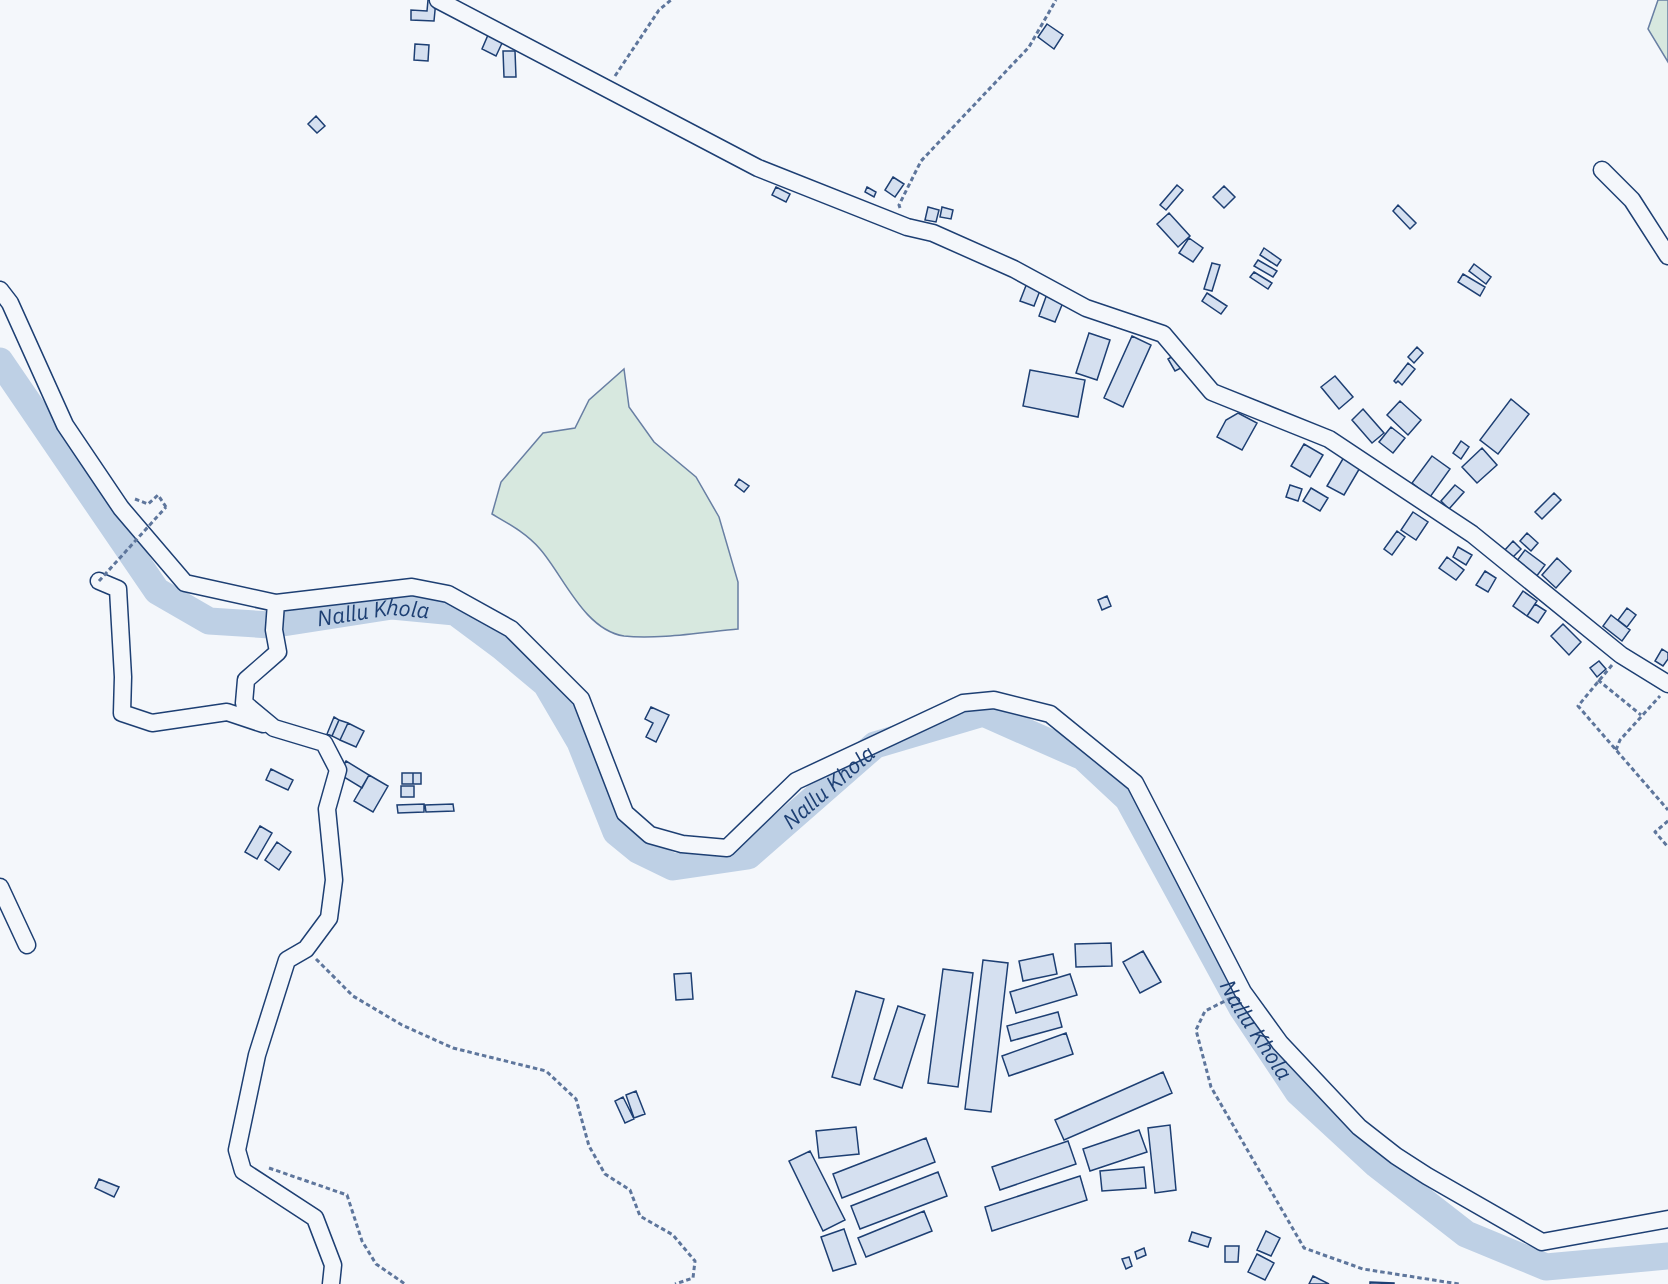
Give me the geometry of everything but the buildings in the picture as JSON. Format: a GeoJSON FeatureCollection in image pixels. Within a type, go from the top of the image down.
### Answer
{"type":"FeatureCollection","features":[{"type":"Feature","properties":{"kind":"street"},"geometry":{"type":"LineString","coordinates":[[438,0],[758,168],[906,226],[933,233],[1004,264],[1086,308],[1163,334],[1212,392],[1329,439],[1472,534],[1621,655],[1666,683]]}},
{"type":"Feature","properties":{"kind":"street"},"geometry":{"type":"LineString","coordinates":[[1602,170],[1632,200],[1668,256]]}},
{"type":"Feature","properties":{"kind":"street"},"geometry":{"type":"LineString","coordinates":[[0,290],[10,303],[65,425],[121,508],[185,583],[276,603],[412,587],[448,594],[511,629],[581,699],[625,813],[650,835],[682,844],[727,848],[796,781],[963,703],[994,700],[1050,714],[1135,783],[1243,992],[1280,1043],[1359,1127],[1427,1176],[1542,1242],[1668,1219]]}},
{"type":"Feature","properties":{"kind":"street"},"geometry":{"type":"LineString","coordinates":[[99,581],[118,590],[123,677],[122,713],[152,723],[227,712],[324,743],[338,770],[327,809],[333,880],[329,918],[306,949],[287,960],[257,1055],[237,1150],[243,1170],[315,1218],[333,1265],[331,1284]]}},
{"type":"Feature","properties":{"kind":"street"},"geometry":{"type":"LineString","coordinates":[[274,728],[244,703],[246,680],[278,652],[274,630],[276,603]]}},
{"type":"Feature","properties":{"kind":"street"},"geometry":{"type":"LineString","coordinates":[[0,887],[27,945]]}},
{"type":"Feature","properties":{"kind":"path"},"geometry":{"type":"LineString","coordinates":[[607,87],[659,10],[671,0]]}},
{"type":"Feature","properties":{"kind":"path"},"geometry":{"type":"LineString","coordinates":[[906,226],[899,205],[921,161],[1029,46],[1056,0]]}},
{"type":"Feature","properties":{"kind":"path"},"geometry":{"type":"LineString","coordinates":[[99,581],[166,507],[158,495],[148,504],[134,499],[121,508]]}},
{"type":"Feature","properties":{"kind":"path"},"geometry":{"type":"LineString","coordinates":[[1621,655],[1578,706],[1668,810]]}},
{"type":"Feature","properties":{"kind":"path"},"geometry":{"type":"LineString","coordinates":[[1598,680],[1641,716]]}},
{"type":"Feature","properties":{"kind":"path"},"geometry":{"type":"LineString","coordinates":[[1616,750],[1620,740],[1663,694],[1666,683]]}},
{"type":"Feature","properties":{"kind":"path"},"geometry":{"type":"LineString","coordinates":[[1668,821],[1655,832],[1668,847]]}},
{"type":"Feature","properties":{"kind":"path"},"geometry":{"type":"LineString","coordinates":[[306,949],[352,996],[402,1025],[453,1048],[546,1071],[576,1099],[589,1146],[605,1174],[630,1190],[640,1216],[673,1235],[694,1262],[693,1278],[675,1284]]}},
{"type":"Feature","properties":{"kind":"path"},"geometry":{"type":"LineString","coordinates":[[1243,992],[1205,1011],[1196,1029],[1211,1087],[1304,1248],[1362,1269],[1459,1284]]}},
{"type":"Feature","properties":{"kind":"path"},"geometry":{"type":"LineString","coordinates":[[238,1158],[347,1195],[362,1241],[376,1264],[405,1284]]}},
{"type":"Feature","properties":{"kind":"shaded area"},"geometry":{"type":"Polygon","coordinates":[[[1658,0],[1668,0],[1668,62],[1648,29],[1658,0]]]}},
{"type":"Feature","properties":{"kind":"shaded area"},"geometry":{"type":"Polygon","coordinates":[[[624,369],[629,407],[654,442],[696,477],[719,517],[738,582],[738,629],[651,637],[624,636],[610,632],[586,613],[535,543],[492,514],[501,482],[543,433],[575,428],[589,400],[624,369]]]}},
{"type":"Feature","properties":{"kind":"waterway","name":"Nallu Khola"},"geometry":{"type":"LineString","coordinates":[[0,361],[157,591],[209,621],[270,625],[392,606],[455,612],[546,684],[580,742],[616,832],[638,850],[673,867],[748,856],[875,745],[983,713],[1083,757],[1128,799],[1242,1008],[1298,1092],[1376,1164],[1466,1234],[1546,1267],[1668,1256]]}}]}
